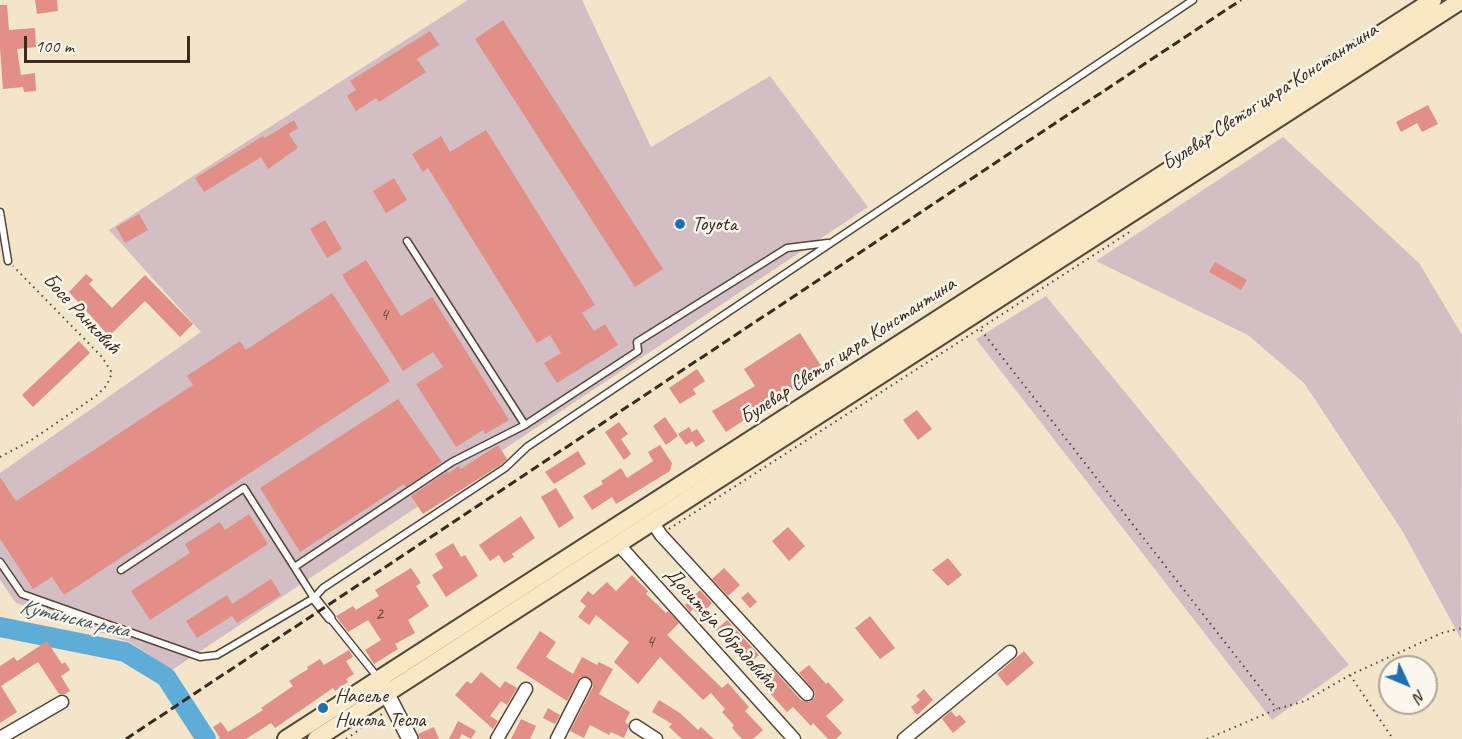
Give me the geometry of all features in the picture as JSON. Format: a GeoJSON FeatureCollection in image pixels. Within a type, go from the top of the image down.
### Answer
{"type":"FeatureCollection","features":[{"type":"Feature","properties":{"kind":"main road","name":"Булевар Светог цара Константина"},"geometry":{"type":"LineString","coordinates":[[286,739],[1433,0]]}},
{"type":"Feature","properties":{"kind":"main road","name":"Булевар Светог цара Константина"},"geometry":{"type":"LineString","coordinates":[[316,739],[1462,0]]}},
{"type":"Feature","properties":{"kind":"street"},"geometry":{"type":"LineString","coordinates":[[653,523],[661,535],[807,694]]}},
{"type":"Feature","properties":{"kind":"street","name":"Доситеја Обрадовића"},"geometry":{"type":"LineString","coordinates":[[619,545],[794,739]]}},
{"type":"Feature","properties":{"kind":"street"},"geometry":{"type":"LineString","coordinates":[[314,598],[330,618]]}},
{"type":"Feature","properties":{"kind":"street"},"geometry":{"type":"LineString","coordinates":[[903,739],[1010,652]]}},
{"type":"Feature","properties":{"kind":"street"},"geometry":{"type":"LineString","coordinates":[[379,680],[410,739]]}},
{"type":"Feature","properties":{"kind":"street"},"geometry":{"type":"LineString","coordinates":[[557,739],[585,684]]}},
{"type":"Feature","properties":{"kind":"street"},"geometry":{"type":"LineString","coordinates":[[497,739],[526,689]]}},
{"type":"Feature","properties":{"kind":"street"},"geometry":{"type":"LineString","coordinates":[[0,738],[62,702]]}},
{"type":"Feature","properties":{"kind":"street"},"geometry":{"type":"LineString","coordinates":[[636,726],[656,739]]}},
{"type":"Feature","properties":{"kind":"lane"},"geometry":{"type":"LineString","coordinates":[[0,562],[22,594],[200,657],[217,655],[314,598],[323,588],[505,468],[527,447],[1194,0]]}},
{"type":"Feature","properties":{"kind":"lane"},"geometry":{"type":"LineString","coordinates":[[0,212],[8,261]]}},
{"type":"Feature","properties":{"kind":"lane"},"geometry":{"type":"LineString","coordinates":[[407,241],[525,425]]}},
{"type":"Feature","properties":{"kind":"lane"},"geometry":{"type":"LineString","coordinates":[[296,566],[452,462],[525,425],[638,351],[637,342],[787,248],[832,242]]}},
{"type":"Feature","properties":{"kind":"lane"},"geometry":{"type":"LineString","coordinates":[[121,570],[244,488],[296,566],[314,598]]}},
{"type":"Feature","properties":{"kind":"lane"},"geometry":{"type":"LineString","coordinates":[[330,618],[379,680]]}},
{"type":"Feature","properties":{"kind":"path","name":"Босе Ранковић"},"geometry":{"type":"LineString","coordinates":[[0,458],[30,441],[96,396],[107,386],[112,373],[102,357],[8,261]]}},
{"type":"Feature","properties":{"kind":"path"},"geometry":{"type":"LineString","coordinates":[[971,317],[1277,709]]}},
{"type":"Feature","properties":{"kind":"path"},"geometry":{"type":"LineString","coordinates":[[1207,739],[1277,709],[1305,701],[1350,675],[1442,633],[1462,628]]}},
{"type":"Feature","properties":{"kind":"path"},"geometry":{"type":"LineString","coordinates":[[1350,675],[1393,739]]}},
{"type":"Feature","properties":{"kind":"shaded area"},"geometry":{"type":"Polygon","coordinates":[[[468,0],[582,0],[651,147],[770,76],[868,207],[172,670],[131,643],[16,603],[0,580],[0,473],[201,332],[109,230],[468,0]]]}},
{"type":"Feature","properties":{"kind":"shaded area"},"geometry":{"type":"Polygon","coordinates":[[[1283,137],[1419,263],[1462,335],[1461,639],[1403,532],[1304,383],[1248,335],[1096,261],[1283,137]]]}},
{"type":"Feature","properties":{"kind":"shaded area"},"geometry":{"type":"Polygon","coordinates":[[[1046,296],[1349,665],[1272,720],[976,339],[1046,296]]]}},
{"type":"Feature","properties":{"kind":"building"},"geometry":{"type":"Polygon","coordinates":[[[35,0],[57,0],[58,11],[37,14],[35,0]]]}},
{"type":"Feature","properties":{"kind":"building"},"geometry":{"type":"Polygon","coordinates":[[[0,5],[7,5],[9,30],[35,28],[36,47],[17,49],[21,75],[35,73],[36,91],[24,92],[23,87],[3,89],[0,5]]]}},
{"type":"Feature","properties":{"kind":"building"},"geometry":{"type":"Polygon","coordinates":[[[503,20],[663,269],[635,287],[475,39],[503,20]]]}},
{"type":"Feature","properties":{"kind":"building"},"geometry":{"type":"Polygon","coordinates":[[[430,31],[439,45],[417,59],[426,72],[379,102],[376,98],[356,111],[347,96],[356,90],[350,81],[430,31]]]}},
{"type":"Feature","properties":{"kind":"building"},"geometry":{"type":"Polygon","coordinates":[[[1428,105],[1438,124],[1422,132],[1417,123],[1401,132],[1396,122],[1428,105]]]}},
{"type":"Feature","properties":{"kind":"building"},"geometry":{"type":"Polygon","coordinates":[[[294,120],[298,128],[289,134],[298,148],[268,169],[261,157],[204,192],[195,178],[263,136],[265,138],[294,120]]]}},
{"type":"Feature","properties":{"kind":"building"},"geometry":{"type":"Polygon","coordinates":[[[486,130],[595,305],[582,313],[594,331],[605,324],[618,345],[557,383],[544,363],[561,353],[550,335],[537,343],[428,168],[423,172],[412,154],[441,136],[450,152],[486,130]]]}},
{"type":"Feature","properties":{"kind":"building"},"geometry":{"type":"Polygon","coordinates":[[[394,178],[407,200],[386,213],[373,191],[394,178]]]}},
{"type":"Feature","properties":{"kind":"building"},"geometry":{"type":"Polygon","coordinates":[[[139,214],[148,230],[125,243],[116,227],[139,214]]]}},
{"type":"Feature","properties":{"kind":"building"},"geometry":{"type":"Polygon","coordinates":[[[325,220],[342,249],[327,258],[310,229],[325,220]]]}},
{"type":"Feature","properties":{"kind":"building"},"geometry":{"type":"Polygon","coordinates":[[[366,260],[401,316],[432,297],[509,420],[485,434],[483,430],[456,447],[416,384],[443,367],[433,352],[403,371],[342,275],[366,260]]]}},
{"type":"Feature","properties":{"kind":"building"},"geometry":{"type":"Polygon","coordinates":[[[1215,262],[1247,280],[1241,290],[1209,272],[1215,262]]]}},
{"type":"Feature","properties":{"kind":"building"},"geometry":{"type":"Polygon","coordinates":[[[86,274],[93,280],[89,284],[112,308],[145,275],[193,324],[180,337],[145,301],[109,336],[69,292],[86,274]]]}},
{"type":"Feature","properties":{"kind":"building"},"geometry":{"type":"Polygon","coordinates":[[[332,293],[390,381],[64,595],[52,577],[33,589],[0,539],[0,477],[16,501],[193,385],[187,376],[240,341],[246,350],[332,293]]]}},
{"type":"Feature","properties":{"kind":"building"},"geometry":{"type":"Polygon","coordinates":[[[800,333],[823,369],[726,432],[712,411],[755,386],[744,369],[800,333]]]}},
{"type":"Feature","properties":{"kind":"building"},"geometry":{"type":"Polygon","coordinates":[[[79,341],[90,353],[33,407],[22,395],[79,341]]]}},
{"type":"Feature","properties":{"kind":"building"},"geometry":{"type":"Polygon","coordinates":[[[697,369],[705,381],[693,389],[696,394],[680,404],[669,388],[697,369]]]}},
{"type":"Feature","properties":{"kind":"building"},"geometry":{"type":"Polygon","coordinates":[[[398,399],[442,462],[406,487],[404,484],[300,552],[260,488],[398,399]]]}},
{"type":"Feature","properties":{"kind":"building"},"geometry":{"type":"Polygon","coordinates":[[[917,410],[932,429],[918,440],[903,420],[917,410]]]}},
{"type":"Feature","properties":{"kind":"building"},"geometry":{"type":"Polygon","coordinates":[[[665,417],[678,436],[666,445],[653,426],[665,417]]]}},
{"type":"Feature","properties":{"kind":"building"},"geometry":{"type":"Polygon","coordinates":[[[619,422],[628,434],[621,439],[631,454],[624,460],[605,432],[619,422]]]}},
{"type":"Feature","properties":{"kind":"building"},"geometry":{"type":"Polygon","coordinates":[[[689,427],[692,432],[697,429],[705,441],[696,447],[692,441],[686,445],[678,434],[689,427]]]}},
{"type":"Feature","properties":{"kind":"building"},"geometry":{"type":"Polygon","coordinates":[[[498,445],[507,459],[502,464],[423,514],[411,496],[448,471],[449,473],[459,466],[461,469],[498,445]]]}},
{"type":"Feature","properties":{"kind":"building"},"geometry":{"type":"Polygon","coordinates":[[[660,445],[672,463],[670,471],[616,504],[612,497],[592,510],[583,496],[603,484],[601,481],[621,468],[627,478],[653,461],[648,452],[660,445]]]}},
{"type":"Feature","properties":{"kind":"building"},"geometry":{"type":"Polygon","coordinates":[[[578,451],[586,464],[554,484],[545,472],[578,451]]]}},
{"type":"Feature","properties":{"kind":"building"},"geometry":{"type":"Polygon","coordinates":[[[556,488],[574,518],[559,528],[541,497],[556,488]]]}},
{"type":"Feature","properties":{"kind":"building"},"geometry":{"type":"Polygon","coordinates":[[[249,514],[268,544],[150,620],[131,591],[190,553],[185,544],[220,522],[225,530],[249,514]]]}},
{"type":"Feature","properties":{"kind":"building"},"geometry":{"type":"Polygon","coordinates":[[[521,516],[535,538],[512,554],[514,557],[504,563],[499,555],[490,561],[479,545],[521,516]]]}},
{"type":"Feature","properties":{"kind":"building"},"geometry":{"type":"Polygon","coordinates":[[[788,527],[805,546],[789,561],[772,541],[788,527]]]}},
{"type":"Feature","properties":{"kind":"building"},"geometry":{"type":"Polygon","coordinates":[[[453,543],[461,557],[465,555],[478,576],[446,597],[432,575],[443,568],[435,554],[453,543]]]}},
{"type":"Feature","properties":{"kind":"building"},"geometry":{"type":"Polygon","coordinates":[[[948,558],[962,575],[948,586],[932,570],[948,558]]]}},
{"type":"Feature","properties":{"kind":"building"},"geometry":{"type":"Polygon","coordinates":[[[411,568],[421,583],[416,586],[429,606],[408,620],[415,633],[395,644],[398,649],[374,664],[365,650],[381,640],[368,620],[348,632],[336,616],[353,606],[356,610],[379,596],[375,590],[411,568]]]}},
{"type":"Feature","properties":{"kind":"building"},"geometry":{"type":"Polygon","coordinates":[[[724,568],[740,585],[728,596],[712,579],[724,568]]]}},
{"type":"Feature","properties":{"kind":"building"},"geometry":{"type":"Polygon","coordinates":[[[632,575],[648,591],[646,594],[679,623],[667,635],[722,688],[728,683],[749,707],[745,711],[763,730],[753,739],[742,739],[732,728],[734,725],[722,712],[725,709],[711,693],[703,700],[660,657],[638,684],[614,662],[629,642],[596,615],[589,625],[578,617],[586,606],[580,601],[588,591],[593,595],[607,582],[616,591],[632,575]]]}},
{"type":"Feature","properties":{"kind":"building"},"geometry":{"type":"Polygon","coordinates":[[[271,579],[281,595],[237,623],[232,616],[197,638],[186,621],[227,595],[232,604],[271,579]]]}},
{"type":"Feature","properties":{"kind":"building"},"geometry":{"type":"Polygon","coordinates":[[[700,590],[712,603],[700,616],[693,609],[690,612],[685,605],[700,590]]]}},
{"type":"Feature","properties":{"kind":"building"},"geometry":{"type":"Polygon","coordinates":[[[748,592],[757,602],[750,608],[741,598],[748,592]]]}},
{"type":"Feature","properties":{"kind":"building"},"geometry":{"type":"Polygon","coordinates":[[[870,616],[895,648],[880,659],[855,628],[870,616]]]}},
{"type":"Feature","properties":{"kind":"building"},"geometry":{"type":"Polygon","coordinates":[[[727,620],[759,655],[746,666],[716,630],[727,620]]]}},
{"type":"Feature","properties":{"kind":"building"},"geometry":{"type":"Polygon","coordinates":[[[540,631],[556,642],[546,657],[573,674],[582,657],[597,665],[599,662],[613,669],[599,694],[630,712],[625,722],[628,728],[624,738],[611,732],[609,735],[590,725],[584,738],[570,731],[593,687],[589,677],[580,677],[567,701],[516,668],[540,631]]]}},
{"type":"Feature","properties":{"kind":"building"},"geometry":{"type":"Polygon","coordinates":[[[47,641],[62,664],[65,662],[70,670],[61,676],[70,691],[59,694],[38,662],[1,686],[17,712],[0,723],[0,666],[14,657],[17,661],[47,641]]]}},
{"type":"Feature","properties":{"kind":"building"},"geometry":{"type":"Polygon","coordinates":[[[349,650],[353,657],[346,661],[354,674],[346,679],[348,682],[335,691],[333,688],[275,728],[271,723],[246,739],[218,739],[220,738],[213,727],[221,722],[228,732],[263,710],[261,708],[293,686],[289,681],[308,669],[307,667],[320,659],[324,665],[349,650]]]}},
{"type":"Feature","properties":{"kind":"building"},"geometry":{"type":"Polygon","coordinates":[[[1024,651],[1034,663],[1007,686],[997,674],[1024,651]]]}},
{"type":"Feature","properties":{"kind":"building"},"geometry":{"type":"Polygon","coordinates":[[[809,665],[844,700],[826,716],[842,733],[836,739],[828,739],[813,723],[811,726],[793,707],[787,712],[758,680],[773,669],[801,700],[809,702],[815,697],[815,692],[799,673],[809,665]]]}},
{"type":"Feature","properties":{"kind":"building"},"geometry":{"type":"Polygon","coordinates":[[[481,672],[500,688],[505,681],[517,688],[507,705],[501,701],[490,716],[498,721],[493,729],[455,695],[467,681],[471,684],[481,672]]]}},
{"type":"Feature","properties":{"kind":"building"},"geometry":{"type":"Polygon","coordinates":[[[924,689],[933,700],[917,715],[911,707],[920,700],[916,696],[924,689]]]}},
{"type":"Feature","properties":{"kind":"building"},"geometry":{"type":"Polygon","coordinates":[[[659,700],[680,713],[698,730],[701,727],[714,739],[682,739],[669,727],[672,724],[652,712],[659,700]]]}},
{"type":"Feature","properties":{"kind":"building"},"geometry":{"type":"Polygon","coordinates":[[[548,708],[560,715],[555,724],[543,718],[548,708]]]}},
{"type":"Feature","properties":{"kind":"building"},"geometry":{"type":"Polygon","coordinates":[[[951,711],[956,717],[960,715],[966,722],[953,733],[942,719],[951,711]]]}},
{"type":"Feature","properties":{"kind":"building"},"geometry":{"type":"Polygon","coordinates":[[[521,719],[536,726],[530,739],[511,739],[521,719]]]}},
{"type":"Feature","properties":{"kind":"building"},"geometry":{"type":"Polygon","coordinates":[[[458,721],[476,731],[471,739],[462,734],[459,739],[449,739],[458,721]]]}},
{"type":"Feature","properties":{"kind":"building"},"geometry":{"type":"Polygon","coordinates":[[[434,727],[439,739],[420,739],[418,734],[434,727]]]}},
{"type":"Feature","properties":{"kind":"waterway","name":"Кутинска река"},"geometry":{"type":"LineString","coordinates":[[0,627],[125,652],[166,677],[206,739]]}},
{"type":"Feature","properties":{"kind":"railway"},"geometry":{"type":"LineString","coordinates":[[126,739],[1241,0]]}},
{"type":"Feature","properties":{"kind":"place","name":"Toyota"},"geometry":{"type":"Point","coordinates":[680,224]}},
{"type":"Feature","properties":{"kind":"place","name":"Насеље Никола Тесла"},"geometry":{"type":"Point","coordinates":[323,708]}}]}
